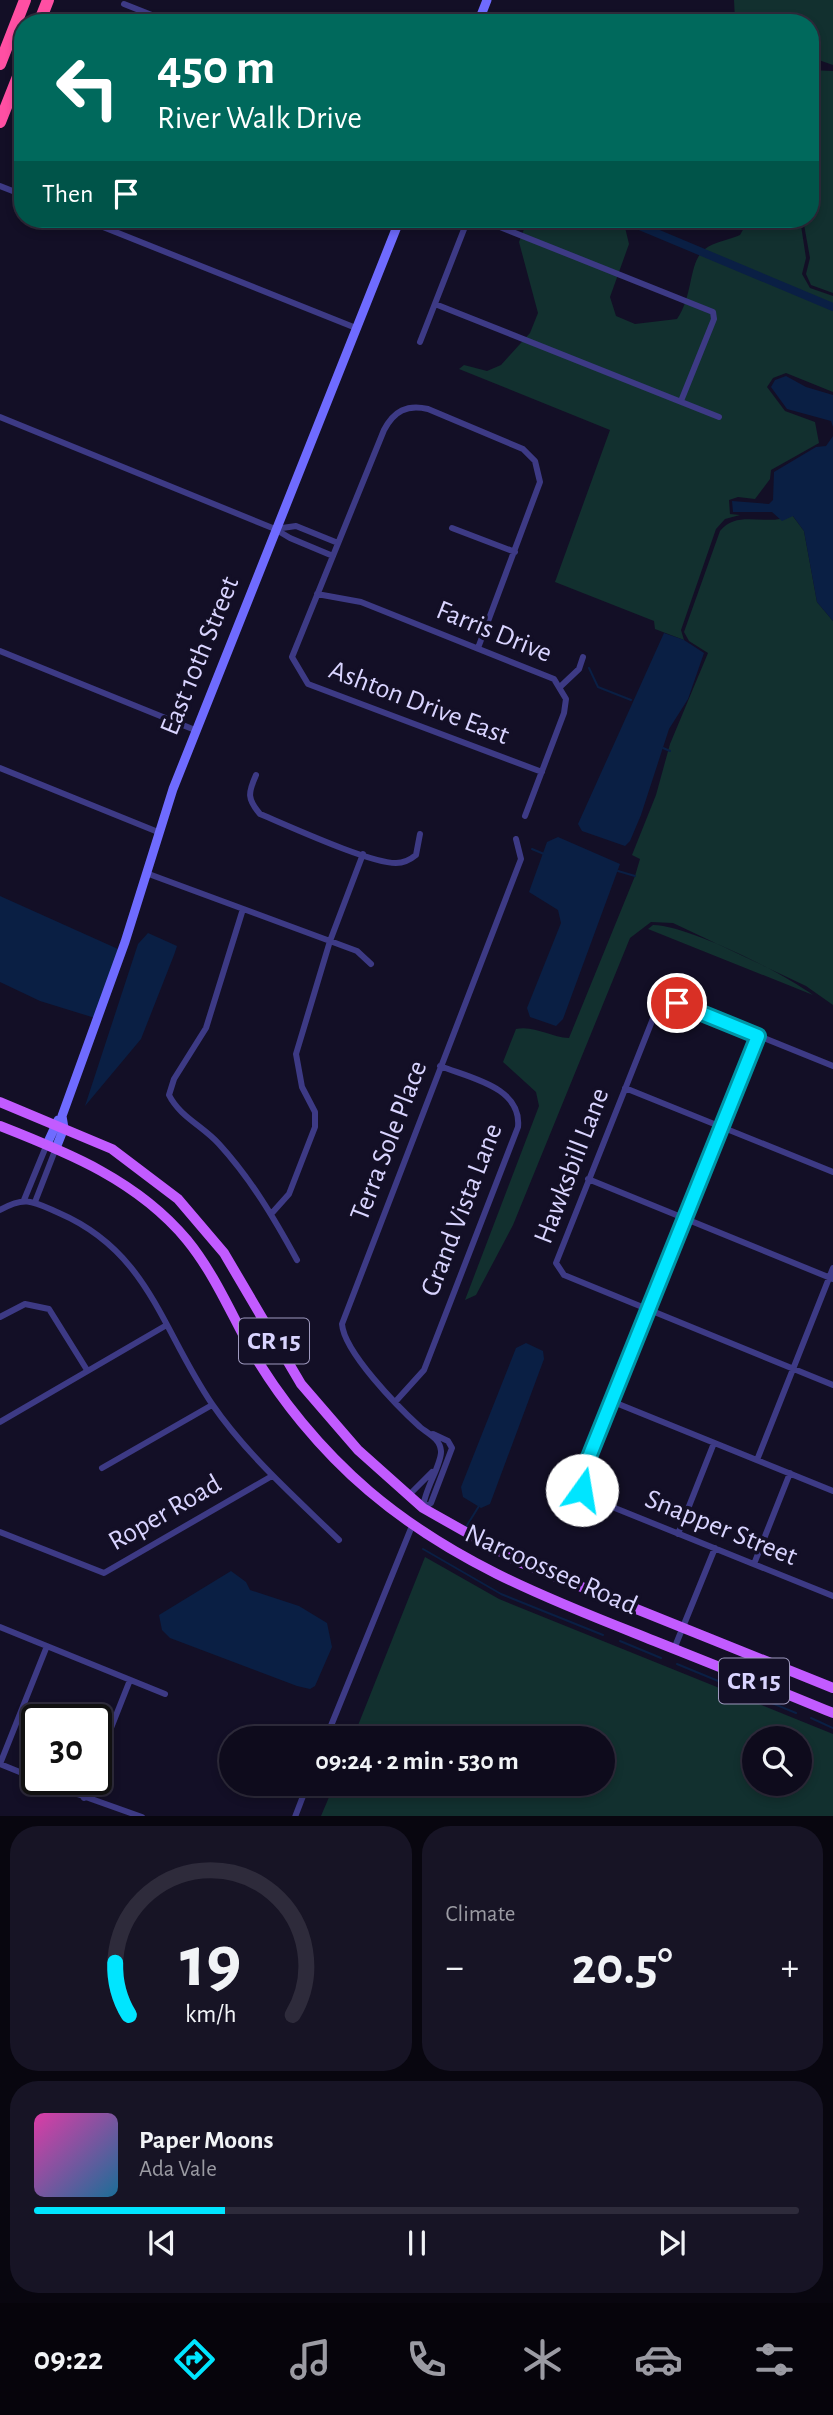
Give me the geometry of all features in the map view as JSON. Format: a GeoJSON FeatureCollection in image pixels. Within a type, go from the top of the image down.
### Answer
{"type":"FeatureCollection","features":[{"type":"Feature","properties":{"kind":"highway"},"geometry":{"type":"LineString","coordinates":[[0,64],[14,28]]}},
{"type":"Feature","properties":{"kind":"highway"},"geometry":{"type":"LineString","coordinates":[[0,122],[14,87]]}},
{"type":"Feature","properties":{"kind":"main road","name":"Narcoossee Road"},"geometry":{"type":"LineString","coordinates":[[0,1102],[60,1123],[112,1149],[139,1166],[195,1216],[224,1253],[301,1384],[358,1450],[424,1508],[516,1561],[833,1688]]}},
{"type":"Feature","properties":{"kind":"main road","name":"Narcoossee Road"},"geometry":{"type":"LineString","coordinates":[[0,1126],[51,1146],[126,1184],[159,1211],[186,1238],[211,1273],[249,1346],[282,1396],[340,1464],[412,1526],[508,1581],[833,1713]]}},
{"type":"Feature","properties":{"kind":"main road"},"geometry":{"type":"LineString","coordinates":[[412,1526],[424,1508]]}},
{"type":"Feature","properties":{"kind":"street"},"geometry":{"type":"LineString","coordinates":[[124,4],[149,14]]}},
{"type":"Feature","properties":{"kind":"street"},"geometry":{"type":"LineString","coordinates":[[106,228],[356,328]]}},
{"type":"Feature","properties":{"kind":"street","name":"East 10th Street"},"geometry":{"type":"LineString","coordinates":[[51,1146],[195,730],[396,228]]}},
{"type":"Feature","properties":{"kind":"street"},"geometry":{"type":"LineString","coordinates":[[420,342],[465,228]]}},
{"type":"Feature","properties":{"kind":"street"},"geometry":{"type":"LineString","coordinates":[[503,228],[713,312],[715,318],[681,401]]}},
{"type":"Feature","properties":{"kind":"street"},"geometry":{"type":"LineString","coordinates":[[435,304],[719,417]]}},
{"type":"Feature","properties":{"kind":"street","name":"Ashton Drive East"},"geometry":{"type":"LineString","coordinates":[[478,648],[540,482],[535,461],[523,449],[414,406],[402,409],[390,419],[292,657],[308,684],[542,772]]}},
{"type":"Feature","properties":{"kind":"street"},"geometry":{"type":"LineString","coordinates":[[0,417],[275,528],[290,538],[332,555]]}},
{"type":"Feature","properties":{"kind":"street"},"geometry":{"type":"LineString","coordinates":[[275,528],[296,526],[338,542]]}},
{"type":"Feature","properties":{"kind":"street"},"geometry":{"type":"LineString","coordinates":[[452,528],[515,552]]}},
{"type":"Feature","properties":{"kind":"street","name":"Farris Drive"},"geometry":{"type":"LineString","coordinates":[[317,594],[361,602],[546,673],[561,687],[566,699],[564,713],[525,816]]}},
{"type":"Feature","properties":{"kind":"street"},"geometry":{"type":"LineString","coordinates":[[0,651],[195,730]]}},
{"type":"Feature","properties":{"kind":"street"},"geometry":{"type":"LineString","coordinates":[[561,687],[579,669],[583,657]]}},
{"type":"Feature","properties":{"kind":"street"},"geometry":{"type":"LineString","coordinates":[[0,768],[158,832]]}},
{"type":"Feature","properties":{"kind":"street"},"geometry":{"type":"LineString","coordinates":[[256,775],[248,793],[250,803],[260,814],[363,854],[388,862],[409,860],[416,855],[421,834]]}},
{"type":"Feature","properties":{"kind":"street","name":"Terra Sole Place"},"geometry":{"type":"LineString","coordinates":[[424,1508],[431,1503],[452,1448],[448,1441],[430,1433],[396,1401],[348,1344],[342,1324],[521,859],[516,839]]}},
{"type":"Feature","properties":{"kind":"street"},"geometry":{"type":"LineString","coordinates":[[272,1213],[289,1194],[315,1127],[315,1112],[300,1080],[296,1054],[330,941],[363,854]]}},
{"type":"Feature","properties":{"kind":"street"},"geometry":{"type":"LineString","coordinates":[[146,873],[357,951],[370,964]]}},
{"type":"Feature","properties":{"kind":"street"},"geometry":{"type":"LineString","coordinates":[[243,909],[206,1028],[174,1079],[169,1095],[176,1108],[217,1141],[272,1213],[297,1260]]}},
{"type":"Feature","properties":{"kind":"street","name":"Hawksbill Lane"},"geometry":{"type":"LineString","coordinates":[[758,1036],[668,1002],[656,1011],[557,1256],[558,1269],[564,1275],[833,1385]]}},
{"type":"Feature","properties":{"kind":"street"},"geometry":{"type":"LineString","coordinates":[[758,1036],[833,1066]]}},
{"type":"Feature","properties":{"kind":"street","name":"Snapper Street"},"geometry":{"type":"LineString","coordinates":[[758,1036],[581,1477],[582,1490],[595,1500],[833,1596]]}},
{"type":"Feature","properties":{"kind":"street","name":"Grand Vista Lane"},"geometry":{"type":"LineString","coordinates":[[396,1401],[424,1370],[518,1127],[517,1109],[506,1095],[440,1066]]}},
{"type":"Feature","properties":{"kind":"street"},"geometry":{"type":"LineString","coordinates":[[625,1088],[833,1172]]}},
{"type":"Feature","properties":{"kind":"street"},"geometry":{"type":"LineString","coordinates":[[24,1200],[51,1146]]}},
{"type":"Feature","properties":{"kind":"street"},"geometry":{"type":"LineString","coordinates":[[36,1202],[51,1146]]}},
{"type":"Feature","properties":{"kind":"street"},"geometry":{"type":"LineString","coordinates":[[588,1179],[831,1278]]}},
{"type":"Feature","properties":{"kind":"street"},"geometry":{"type":"LineString","coordinates":[[0,1210],[24,1200],[36,1202],[82,1223],[114,1247],[129,1263],[212,1405],[272,1476],[340,1540]]}},
{"type":"Feature","properties":{"kind":"street"},"geometry":{"type":"LineString","coordinates":[[757,1460],[833,1268]]}},
{"type":"Feature","properties":{"kind":"street"},"geometry":{"type":"LineString","coordinates":[[0,1317],[25,1304],[49,1309],[88,1370]]}},
{"type":"Feature","properties":{"kind":"street"},"geometry":{"type":"LineString","coordinates":[[0,1422],[166,1326]]}},
{"type":"Feature","properties":{"kind":"street"},"geometry":{"type":"LineString","coordinates":[[611,1401],[833,1491]]}},
{"type":"Feature","properties":{"kind":"street"},"geometry":{"type":"LineString","coordinates":[[102,1468],[212,1405]]}},
{"type":"Feature","properties":{"kind":"street"},"geometry":{"type":"LineString","coordinates":[[424,1508],[441,1449],[430,1433]]}},
{"type":"Feature","properties":{"kind":"street"},"geometry":{"type":"LineString","coordinates":[[678,1534],[715,1443]]}},
{"type":"Feature","properties":{"kind":"street"},"geometry":{"type":"LineString","coordinates":[[409,1495],[433,1471]]}},
{"type":"Feature","properties":{"kind":"street"},"geometry":{"type":"LineString","coordinates":[[754,1564],[790,1474]]}},
{"type":"Feature","properties":{"kind":"street","name":"Roper Road"},"geometry":{"type":"LineString","coordinates":[[0,1532],[104,1573],[272,1476]]}},
{"type":"Feature","properties":{"kind":"street"},"geometry":{"type":"LineString","coordinates":[[332,1726],[412,1526]]}},
{"type":"Feature","properties":{"kind":"street"},"geometry":{"type":"LineString","coordinates":[[674,1649],[715,1548]]}},
{"type":"Feature","properties":{"kind":"street"},"geometry":{"type":"LineString","coordinates":[[0,1627],[164,1693]]}},
{"type":"Feature","properties":{"kind":"street"},"geometry":{"type":"LineString","coordinates":[[21,1773],[0,1764],[47,1646]]}},
{"type":"Feature","properties":{"kind":"street"},"geometry":{"type":"LineString","coordinates":[[112,1726],[130,1680]]}},
{"type":"Feature","properties":{"kind":"street"},"geometry":{"type":"LineString","coordinates":[[76,1795],[142,1816]]}},
{"type":"Feature","properties":{"kind":"street"},"geometry":{"type":"LineString","coordinates":[[295,1816],[303,1796]]}},
{"type":"Feature","properties":{"kind":"green space"},"geometry":{"type":"Polygon","coordinates":[[[734,0],[833,0],[833,65],[819,60],[819,14],[735,14],[734,0]]]}},
{"type":"Feature","properties":{"kind":"green space"},"geometry":{"type":"Polygon","coordinates":[[[819,70],[833,71],[833,293],[811,285],[806,274],[810,258],[805,228],[819,228],[819,70]]]}},
{"type":"Feature","properties":{"kind":"green space"},"geometry":{"type":"Polygon","coordinates":[[[524,228],[625,228],[629,244],[610,297],[616,316],[635,324],[677,319],[686,300],[696,262],[705,249],[740,235],[744,228],[801,228],[806,258],[802,274],[810,288],[833,296],[833,392],[786,373],[773,378],[767,387],[785,411],[815,422],[819,443],[771,470],[770,479],[755,499],[738,497],[729,500],[730,514],[740,515],[725,519],[716,529],[681,630],[684,640],[655,629],[654,621],[555,582],[610,430],[459,369],[464,365],[487,371],[501,365],[530,333],[538,313],[519,242],[524,228]]]}},
{"type":"Feature","properties":{"kind":"green space"},"geometry":{"type":"Polygon","coordinates":[[[792,515],[804,531],[817,602],[833,621],[833,1005],[806,986],[673,923],[651,922],[630,938],[513,1225],[476,1295],[465,1300],[539,1106],[536,1092],[503,1062],[516,1029],[529,1029],[569,1038],[635,876],[640,859],[632,855],[656,795],[670,744],[708,653],[689,641],[684,632],[720,531],[727,524],[744,519],[773,520],[792,515]]]}},
{"type":"Feature","properties":{"kind":"green space"},"geometry":{"type":"Polygon","coordinates":[[[653,925],[689,933],[735,952],[780,974],[813,995],[648,929],[653,925]]]}},
{"type":"Feature","properties":{"kind":"green space"},"geometry":{"type":"Polygon","coordinates":[[[425,1557],[499,1599],[833,1734],[833,1816],[321,1816],[329,1796],[615,1796],[615,1726],[358,1726],[425,1557]]]}},
{"type":"Feature","properties":{"kind":"water"},"geometry":{"type":"Polygon","coordinates":[[[786,376],[806,387],[833,395],[833,427],[831,421],[787,409],[771,387],[775,380],[786,376]]]}},
{"type":"Feature","properties":{"kind":"water"},"geometry":{"type":"Polygon","coordinates":[[[833,436],[833,621],[817,602],[804,531],[793,516],[782,521],[772,512],[733,512],[732,501],[769,504],[773,500],[774,472],[816,447],[826,446],[833,436]]]}},
{"type":"Feature","properties":{"kind":"water"},"geometry":{"type":"Polygon","coordinates":[[[664,633],[684,640],[704,653],[688,699],[669,729],[641,815],[630,841],[625,846],[582,831],[578,824],[664,633]]]}},
{"type":"Feature","properties":{"kind":"water"},"geometry":{"type":"Polygon","coordinates":[[[558,837],[620,864],[563,1019],[556,1026],[530,1017],[527,1008],[561,923],[558,910],[529,892],[547,842],[558,837]]]}},
{"type":"Feature","properties":{"kind":"water"},"geometry":{"type":"Polygon","coordinates":[[[0,896],[118,949],[95,1018],[40,1001],[0,982],[0,896]]]}},
{"type":"Feature","properties":{"kind":"water"},"geometry":{"type":"Polygon","coordinates":[[[148,933],[177,946],[174,955],[141,1039],[85,1106],[138,944],[148,933]]]}},
{"type":"Feature","properties":{"kind":"water"},"geometry":{"type":"Polygon","coordinates":[[[526,1343],[543,1351],[544,1359],[490,1504],[481,1508],[463,1497],[461,1487],[516,1348],[526,1343]]]}},
{"type":"Feature","properties":{"kind":"water"},"geometry":{"type":"Polygon","coordinates":[[[231,1571],[246,1582],[250,1590],[299,1606],[327,1623],[332,1647],[315,1686],[310,1689],[297,1686],[170,1638],[162,1630],[159,1615],[231,1571]]]}},
{"type":"Feature","properties":{"kind":"waterway"},"geometry":{"type":"LineString","coordinates":[[644,228],[833,307]]}},
{"type":"Feature","properties":{"kind":"waterway"},"geometry":{"type":"LineString","coordinates":[[589,668],[598,687],[631,700]]}},
{"type":"Feature","properties":{"kind":"waterway"},"geometry":{"type":"LineString","coordinates":[[663,748],[670,751]]}},
{"type":"Feature","properties":{"kind":"waterway"},"geometry":{"type":"LineString","coordinates":[[532,849],[544,854]]}},
{"type":"Feature","properties":{"kind":"waterway"},"geometry":{"type":"LineString","coordinates":[[618,871],[635,876]]}},
{"type":"Feature","properties":{"kind":"waterway"},"geometry":{"type":"LineString","coordinates":[[466,1527],[479,1506]]}},
{"type":"Feature","properties":{"kind":"waterway"},"geometry":{"type":"LineString","coordinates":[[423,1549],[501,1594],[603,1635]]}},
{"type":"Feature","properties":{"kind":"waterway"},"geometry":{"type":"LineString","coordinates":[[620,1641],[661,1658]]}},
{"type":"Feature","properties":{"kind":"waterway"},"geometry":{"type":"LineString","coordinates":[[677,1664],[796,1713]]}},
{"type":"Feature","properties":{"kind":"waterway"},"geometry":{"type":"LineString","coordinates":[[811,1718],[833,1728]]}},
{"type":"Feature","properties":{"kind":"route"},"geometry":{"type":"LineString","coordinates":[[582,1490],[581,1477],[758,1036],[677,1003]]}}]}
